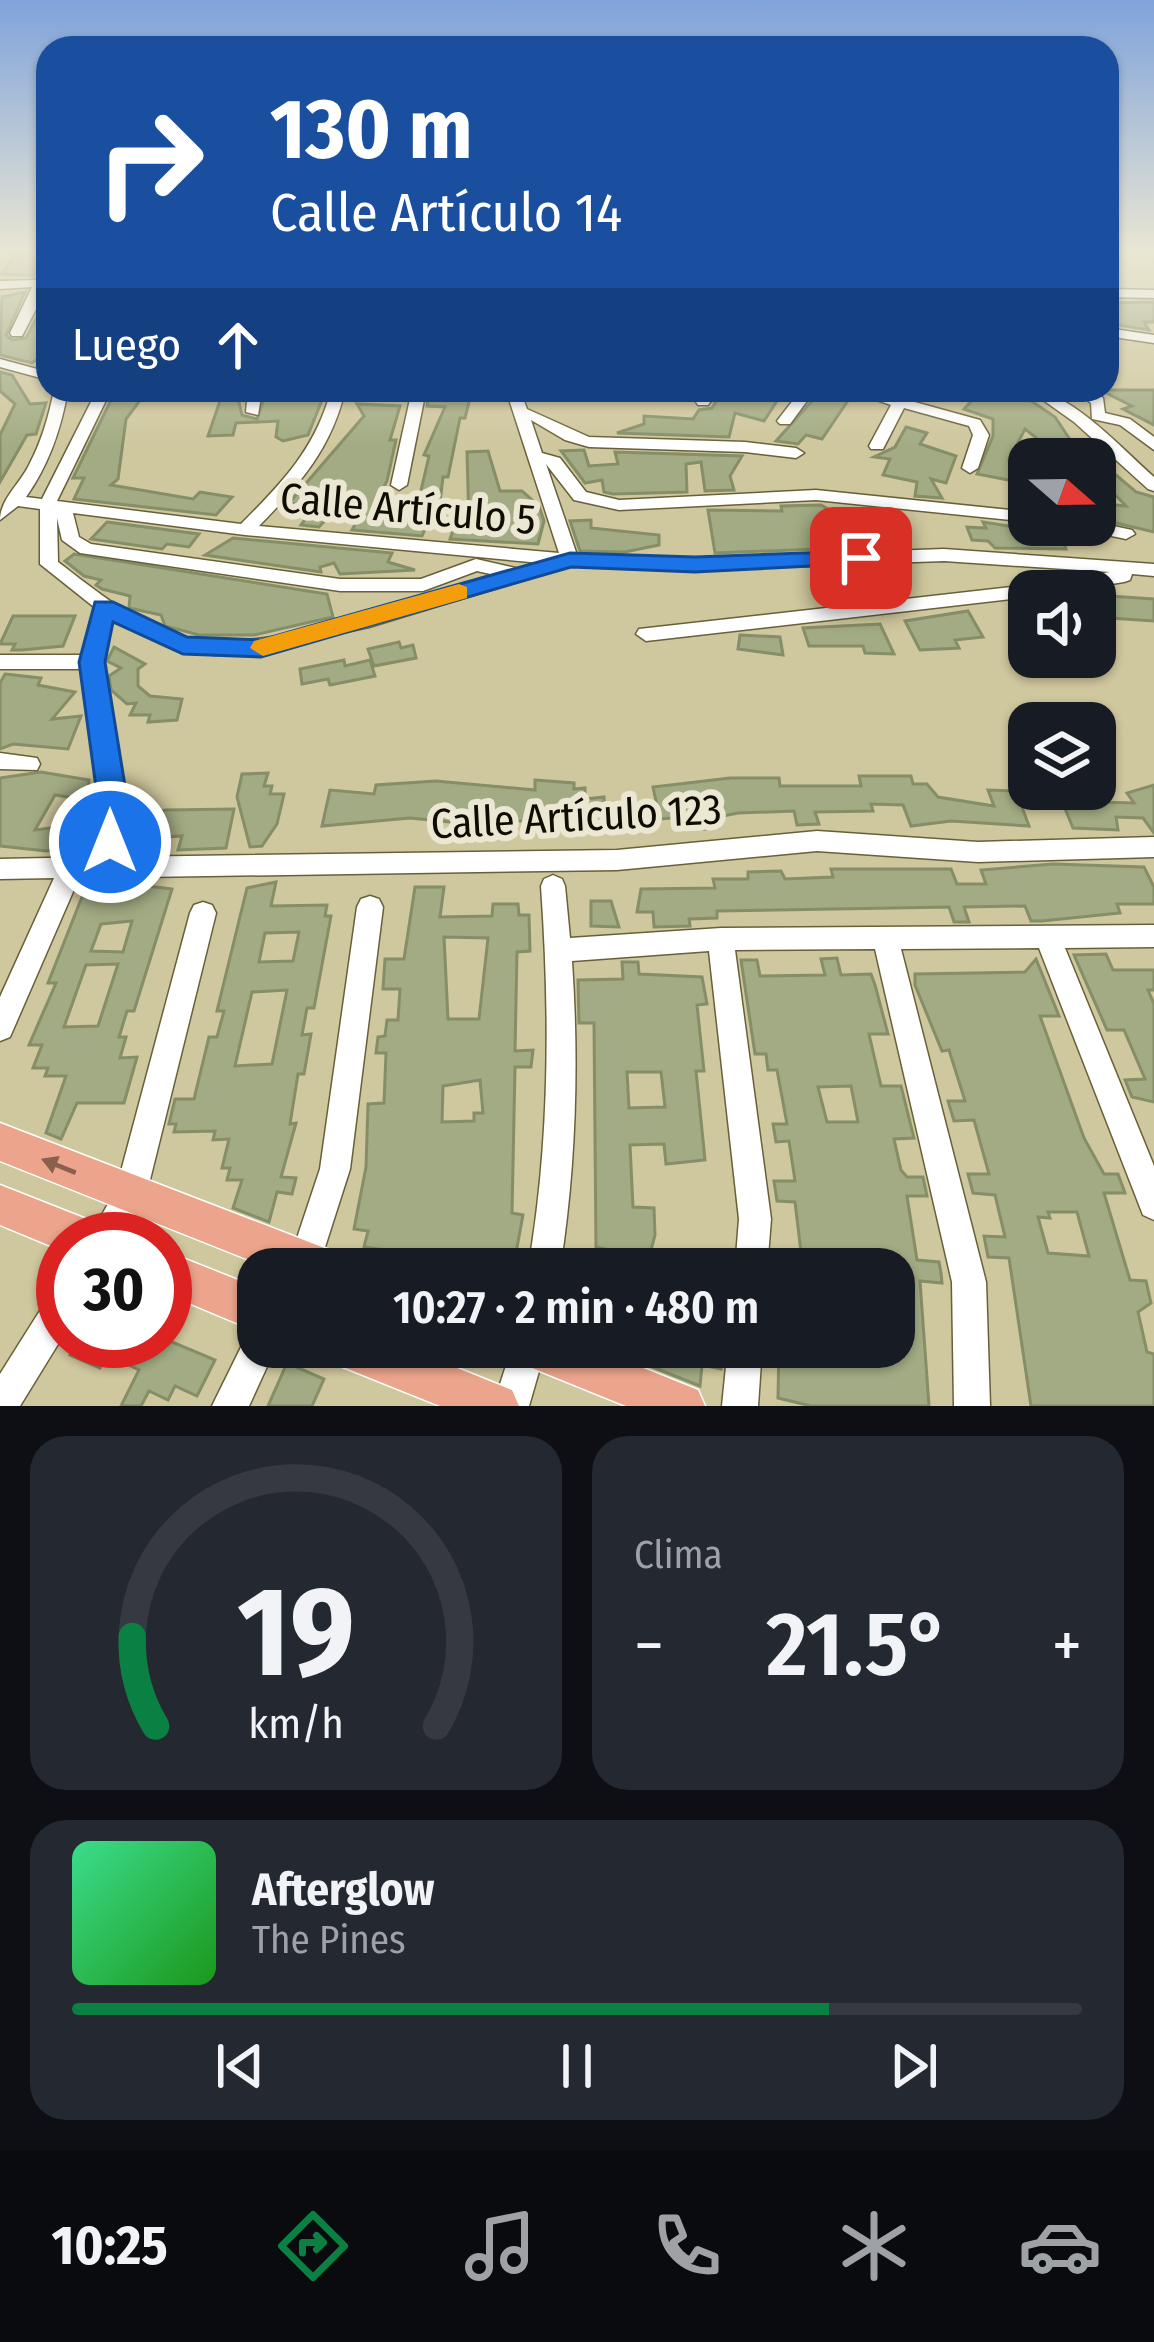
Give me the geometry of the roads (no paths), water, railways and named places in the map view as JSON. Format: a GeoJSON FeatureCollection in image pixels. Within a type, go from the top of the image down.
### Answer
{"type":"FeatureCollection","features":[{"type":"Feature","properties":{"kind":"main road"},"geometry":{"type":"LineString","coordinates":[[0,1142],[269,1248]]}},
{"type":"Feature","properties":{"kind":"main road"},"geometry":{"type":"LineString","coordinates":[[0,1205],[36,1220]]}},
{"type":"Feature","properties":{"kind":"main road"},"geometry":{"type":"LineString","coordinates":[[192,1283],[237,1301]]}},
{"type":"Feature","properties":{"kind":"main road"},"geometry":{"type":"LineString","coordinates":[[401,1368],[496,1406]]}},
{"type":"Feature","properties":{"kind":"main road"},"geometry":{"type":"LineString","coordinates":[[585,1368],[682,1406]]}},
{"type":"Feature","properties":{"kind":"street"},"geometry":{"type":"LineString","coordinates":[[17,333],[27,316]]}},
{"type":"Feature","properties":{"kind":"street"},"geometry":{"type":"LineString","coordinates":[[1119,334],[1154,339]]}},
{"type":"Feature","properties":{"kind":"street"},"geometry":{"type":"LineString","coordinates":[[0,363],[36,373]]}},
{"type":"Feature","properties":{"kind":"street"},"geometry":{"type":"LineString","coordinates":[[0,515],[16,501],[56,428],[59,402]]}},
{"type":"Feature","properties":{"kind":"street"},"geometry":{"type":"LineString","coordinates":[[99,402],[56,506],[49,564],[104,607],[183,645],[261,648],[570,560],[519,402]]}},
{"type":"Feature","properties":{"kind":"street"},"geometry":{"type":"LineString","coordinates":[[253,412],[254,402]]}},
{"type":"Feature","properties":{"kind":"street"},"geometry":{"type":"LineString","coordinates":[[245,530],[312,460],[331,429],[336,402]]}},
{"type":"Feature","properties":{"kind":"street"},"geometry":{"type":"LineString","coordinates":[[399,485],[416,402]]}},
{"type":"Feature","properties":{"kind":"street"},"geometry":{"type":"LineString","coordinates":[[784,421],[799,402]]}},
{"type":"Feature","properties":{"kind":"street"},"geometry":{"type":"LineString","coordinates":[[877,446],[900,402],[975,423],[981,435],[970,468]]}},
{"type":"Feature","properties":{"kind":"street"},"geometry":{"type":"LineString","coordinates":[[1059,402],[1088,417],[1154,486]]}},
{"type":"Feature","properties":{"kind":"street"},"geometry":{"type":"LineString","coordinates":[[1088,417],[1098,402]]}},
{"type":"Feature","properties":{"kind":"street"},"geometry":{"type":"LineString","coordinates":[[523,413],[542,418],[574,440],[754,446],[796,453]]}},
{"type":"Feature","properties":{"kind":"street"},"geometry":{"type":"LineString","coordinates":[[1088,417],[1125,422],[1154,445]]}},
{"type":"Feature","properties":{"kind":"street"},"geometry":{"type":"LineString","coordinates":[[538,457],[554,461],[580,496],[619,505],[816,495],[1008,515]]}},
{"type":"Feature","properties":{"kind":"street","name":"Calle Artículo 5"},"geometry":{"type":"LineString","coordinates":[[16,501],[245,530],[570,560],[695,564],[944,555],[1154,571]]}},
{"type":"Feature","properties":{"kind":"street"},"geometry":{"type":"LineString","coordinates":[[56,506],[70,540],[86,549],[340,585],[404,587],[476,566],[520,575]]}},
{"type":"Feature","properties":{"kind":"street"},"geometry":{"type":"LineString","coordinates":[[1116,532],[1126,534]]}},
{"type":"Feature","properties":{"kind":"street"},"geometry":{"type":"LineString","coordinates":[[1116,577],[1154,571]]}},
{"type":"Feature","properties":{"kind":"street"},"geometry":{"type":"LineString","coordinates":[[646,634],[1008,593]]}},
{"type":"Feature","properties":{"kind":"street"},"geometry":{"type":"LineString","coordinates":[[104,607],[92,662],[115,817],[105,867]]}},
{"type":"Feature","properties":{"kind":"street"},"geometry":{"type":"LineString","coordinates":[[0,662],[92,662]]}},
{"type":"Feature","properties":{"kind":"street"},"geometry":{"type":"LineString","coordinates":[[0,761],[29,764]]}},
{"type":"Feature","properties":{"kind":"street","name":"Calle Artículo 123"},"geometry":{"type":"LineString","coordinates":[[0,869],[617,860],[818,841],[978,852],[1154,847]]}},
{"type":"Feature","properties":{"kind":"street"},"geometry":{"type":"LineString","coordinates":[[0,1028],[70,870]]}},
{"type":"Feature","properties":{"kind":"street"},"geometry":{"type":"LineString","coordinates":[[548,1248],[555,1209],[560,950],[553,886]]}},
{"type":"Feature","properties":{"kind":"street"},"geometry":{"type":"LineString","coordinates":[[318,1248],[334,1169],[370,907]]}},
{"type":"Feature","properties":{"kind":"street"},"geometry":{"type":"LineString","coordinates":[[120,1212],[130,1196],[203,913]]}},
{"type":"Feature","properties":{"kind":"street"},"geometry":{"type":"LineString","coordinates":[[560,950],[721,939],[1154,935]]}},
{"type":"Feature","properties":{"kind":"street"},"geometry":{"type":"LineString","coordinates":[[885,936],[969,1282],[972,1406]]}},
{"type":"Feature","properties":{"kind":"street"},"geometry":{"type":"LineString","coordinates":[[1048,938],[1154,1204]]}},
{"type":"Feature","properties":{"kind":"street"},"geometry":{"type":"LineString","coordinates":[[721,939],[755,1219],[753,1248]]}},
{"type":"Feature","properties":{"kind":"street"},"geometry":{"type":"LineString","coordinates":[[0,1406],[36,1348]]}},
{"type":"Feature","properties":{"kind":"street"},"geometry":{"type":"LineString","coordinates":[[230,1406],[249,1368]]}},
{"type":"Feature","properties":{"kind":"street"},"geometry":{"type":"LineString","coordinates":[[511,1406],[525,1368]]}},
{"type":"Feature","properties":{"kind":"street"},"geometry":{"type":"LineString","coordinates":[[740,1406],[743,1368]]}}]}
